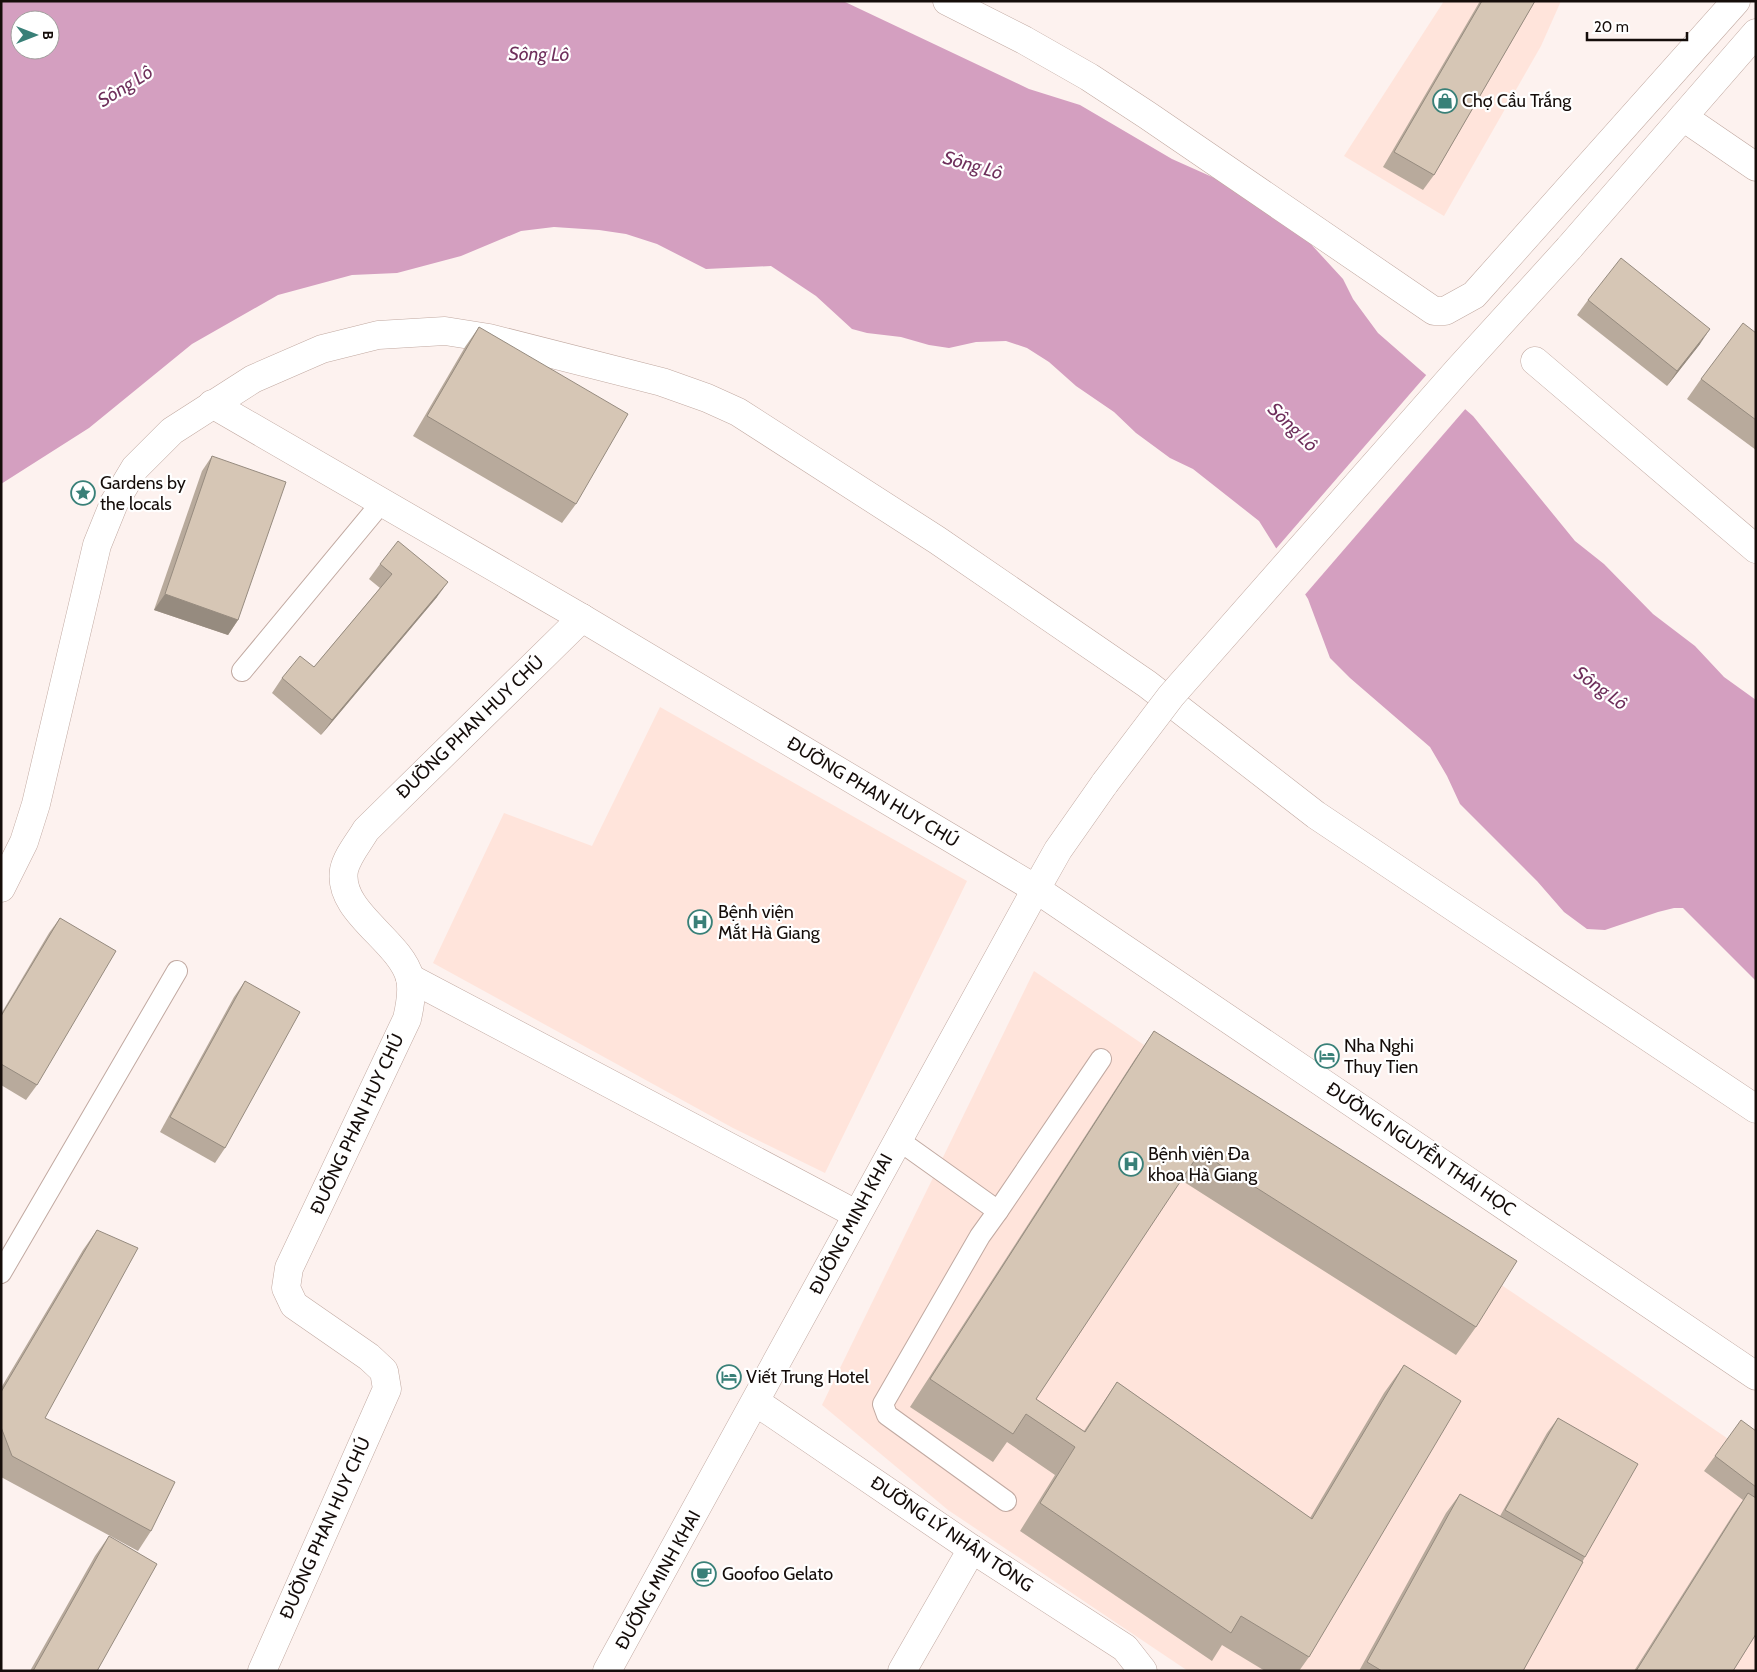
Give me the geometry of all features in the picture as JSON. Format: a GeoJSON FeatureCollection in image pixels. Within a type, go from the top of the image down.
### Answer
{"type":"FeatureCollection","features":[{"type":"Feature","properties":{"kind":"street"},"geometry":{"type":"LineString","coordinates":[[947,1],[1024,40],[1089,77],[1434,311],[1445,311],[1474,296],[1736,1]]}},
{"type":"Feature","properties":{"kind":"street","name":"ĐƯỜNG MINH KHAI"},"geometry":{"type":"LineString","coordinates":[[608,1671],[756,1402],[897,1139],[1058,850],[1105,783],[1171,696],[1451,378],[1569,248],[1756,32]]}},
{"type":"Feature","properties":{"kind":"street"},"geometry":{"type":"LineString","coordinates":[[1683,117],[1756,167]]}},
{"type":"Feature","properties":{"kind":"street"},"geometry":{"type":"LineString","coordinates":[[1,888],[24,842],[36,804],[97,545],[114,503],[135,468],[172,431],[253,379],[322,349],[378,335],[445,331],[489,338],[662,382],[707,398],[738,412],[945,545],[1147,684],[1316,815],[1756,1109]]}},
{"type":"Feature","properties":{"kind":"street"},"geometry":{"type":"LineString","coordinates":[[1535,361],[1756,549]]}},
{"type":"Feature","properties":{"kind":"street","name":"ĐƯỜNG PHAN HUY CHÚ"},"geometry":{"type":"LineString","coordinates":[[212,404],[582,618],[1036,889]]}},
{"type":"Feature","properties":{"kind":"street","name":"ĐƯỜNG PHAN HUY CHÚ"},"geometry":{"type":"LineString","coordinates":[[262,1671],[387,1389],[384,1371],[369,1357],[294,1306],[286,1288],[289,1268],[407,1019],[411,1001],[410,978],[402,960],[355,907],[346,892],[344,870],[351,854],[366,830],[582,618]]}},
{"type":"Feature","properties":{"kind":"street","name":"ĐƯỜNG NGUYỄN THÁI HỌC"},"geometry":{"type":"LineString","coordinates":[[1036,889],[1756,1376]]}},
{"type":"Feature","properties":{"kind":"street"},"geometry":{"type":"LineString","coordinates":[[410,978],[856,1214]]}},
{"type":"Feature","properties":{"kind":"street","name":"ĐƯỜNG LÝ NHÂN TÔNG"},"geometry":{"type":"LineString","coordinates":[[756,1402],[972,1549],[1125,1648],[1144,1671]]}},
{"type":"Feature","properties":{"kind":"street"},"geometry":{"type":"LineString","coordinates":[[902,1671],[972,1549]]}},
{"type":"Feature","properties":{"kind":"lane"},"geometry":{"type":"LineString","coordinates":[[242,671],[382,502]]}},
{"type":"Feature","properties":{"kind":"lane"},"geometry":{"type":"LineString","coordinates":[[1,1273],[177,971]]}},
{"type":"Feature","properties":{"kind":"lane"},"geometry":{"type":"LineString","coordinates":[[1006,1501],[887,1415],[883,1404],[980,1236],[1101,1059]]}},
{"type":"Feature","properties":{"kind":"lane"},"geometry":{"type":"LineString","coordinates":[[897,1139],[998,1210]]}},
{"type":"Feature","properties":{"kind":"shaded area","name":"Chợ Cầu Trắng"},"geometry":{"type":"Polygon","coordinates":[[[1444,1],[1561,1],[1541,46],[1444,216],[1344,156],[1444,1]]]}},
{"type":"Feature","properties":{"kind":"shaded area","name":"Bệnh viện Mắt Hà Giang"},"geometry":{"type":"Polygon","coordinates":[[[660,707],[967,881],[825,1173],[733,1128],[433,963],[504,813],[592,846],[660,707]]]}},
{"type":"Feature","properties":{"kind":"shaded area","name":"Bệnh viện Đa khoa Hà Giang"},"geometry":{"type":"Polygon","coordinates":[[[1034,971],[1756,1458],[1756,1671],[1188,1671],[948,1510],[822,1405],[1034,971]]]}},
{"type":"Feature","properties":{"kind":"water","name":"Sông Lô"},"geometry":{"type":"Polygon","coordinates":[[[1,1],[843,1],[1029,89],[1080,105],[1172,159],[1275,205],[1343,279],[1353,299],[1378,333],[1473,416],[1575,541],[1604,564],[1653,614],[1695,646],[1724,677],[1756,700],[1756,981],[1683,908],[1658,912],[1605,930],[1587,929],[1564,912],[1537,881],[1460,804],[1447,776],[1430,747],[1350,678],[1330,658],[1308,599],[1259,521],[1193,469],[1170,458],[1136,433],[1114,412],[1076,386],[1049,362],[1027,348],[1006,341],[976,342],[949,348],[929,345],[901,337],[867,333],[852,329],[816,296],[771,266],[706,269],[657,244],[626,234],[554,227],[521,231],[461,256],[397,273],[352,275],[278,295],[192,344],[89,428],[1,484],[1,1]]]}},
{"type":"Feature","properties":{"kind":"pier"},"geometry":{"type":"Polygon","coordinates":[[[1428,373],[1467,407],[1303,597],[1274,551],[1428,373]]]}},
{"type":"Feature","properties":{"kind":"building"},"geometry":{"type":"Polygon","coordinates":[[[1482,1],[1535,1],[1434,175],[1394,152],[1482,1]]]}},
{"type":"Feature","properties":{"kind":"building"},"geometry":{"type":"Polygon","coordinates":[[[1621,258],[1710,329],[1677,371],[1588,300],[1621,258]]]}},
{"type":"Feature","properties":{"kind":"building"},"geometry":{"type":"Polygon","coordinates":[[[1743,323],[1756,333],[1756,420],[1701,379],[1743,323]]]}},
{"type":"Feature","properties":{"kind":"building"},"geometry":{"type":"Polygon","coordinates":[[[479,327],[628,414],[576,504],[427,416],[479,327]]]}},
{"type":"Feature","properties":{"kind":"building"},"geometry":{"type":"Polygon","coordinates":[[[212,456],[286,482],[238,620],[165,594],[212,456]]]}},
{"type":"Feature","properties":{"kind":"building"},"geometry":{"type":"Polygon","coordinates":[[[398,541],[448,582],[332,720],[282,678],[300,656],[314,667],[392,574],[380,564],[398,541]]]}},
{"type":"Feature","properties":{"kind":"building"},"geometry":{"type":"Polygon","coordinates":[[[60,918],[116,951],[37,1085],[1,1064],[1,1016],[60,918]]]}},
{"type":"Feature","properties":{"kind":"building"},"geometry":{"type":"Polygon","coordinates":[[[245,981],[300,1012],[225,1148],[170,1117],[245,981]]]}},
{"type":"Feature","properties":{"kind":"building"},"geometry":{"type":"Polygon","coordinates":[[[1154,1031],[1517,1261],[1476,1327],[1200,1152],[1036,1399],[1085,1432],[1117,1382],[1312,1519],[1404,1365],[1461,1401],[1309,1657],[1241,1616],[1231,1633],[1040,1503],[1075,1447],[1026,1414],[1013,1434],[930,1379],[1154,1031]]]}},
{"type":"Feature","properties":{"kind":"building"},"geometry":{"type":"Polygon","coordinates":[[[97,1230],[138,1248],[45,1418],[175,1482],[151,1531],[12,1456],[1,1427],[1,1392],[97,1230]]]}},
{"type":"Feature","properties":{"kind":"building"},"geometry":{"type":"Polygon","coordinates":[[[1558,1418],[1638,1464],[1585,1557],[1505,1510],[1558,1418]]]}},
{"type":"Feature","properties":{"kind":"building"},"geometry":{"type":"Polygon","coordinates":[[[1741,1420],[1756,1431],[1756,1487],[1715,1456],[1741,1420]]]}},
{"type":"Feature","properties":{"kind":"building"},"geometry":{"type":"Polygon","coordinates":[[[1748,1493],[1756,1498],[1756,1634],[1733,1671],[1636,1671],[1748,1493]]]}},
{"type":"Feature","properties":{"kind":"building"},"geometry":{"type":"Polygon","coordinates":[[[1460,1494],[1583,1562],[1523,1671],[1382,1671],[1367,1662],[1460,1494]]]}},
{"type":"Feature","properties":{"kind":"building"},"geometry":{"type":"Polygon","coordinates":[[[109,1536],[157,1564],[97,1671],[33,1671],[109,1536]]]}},
{"type":"Feature","properties":{"kind":"place","name":"Chợ Cầu Trắng"},"geometry":{"type":"Point","coordinates":[1445,101]}},
{"type":"Feature","properties":{"kind":"place","name":"Gardens by the locals"},"geometry":{"type":"Point","coordinates":[83,493]}},
{"type":"Feature","properties":{"kind":"place","name":"Bệnh viện Mắt Hà Giang"},"geometry":{"type":"Point","coordinates":[700,922]}},
{"type":"Feature","properties":{"kind":"place","name":"Nha Nghi Thuy Tien"},"geometry":{"type":"Point","coordinates":[1327,1056]}},
{"type":"Feature","properties":{"kind":"place","name":"Bệnh viện Đa khoa Hà Giang"},"geometry":{"type":"Point","coordinates":[1131,1164]}},
{"type":"Feature","properties":{"kind":"place","name":"Viết Trung Hotel"},"geometry":{"type":"Point","coordinates":[729,1377]}},
{"type":"Feature","properties":{"kind":"place","name":"Goofoo Gelato"},"geometry":{"type":"Point","coordinates":[704,1574]}}]}
